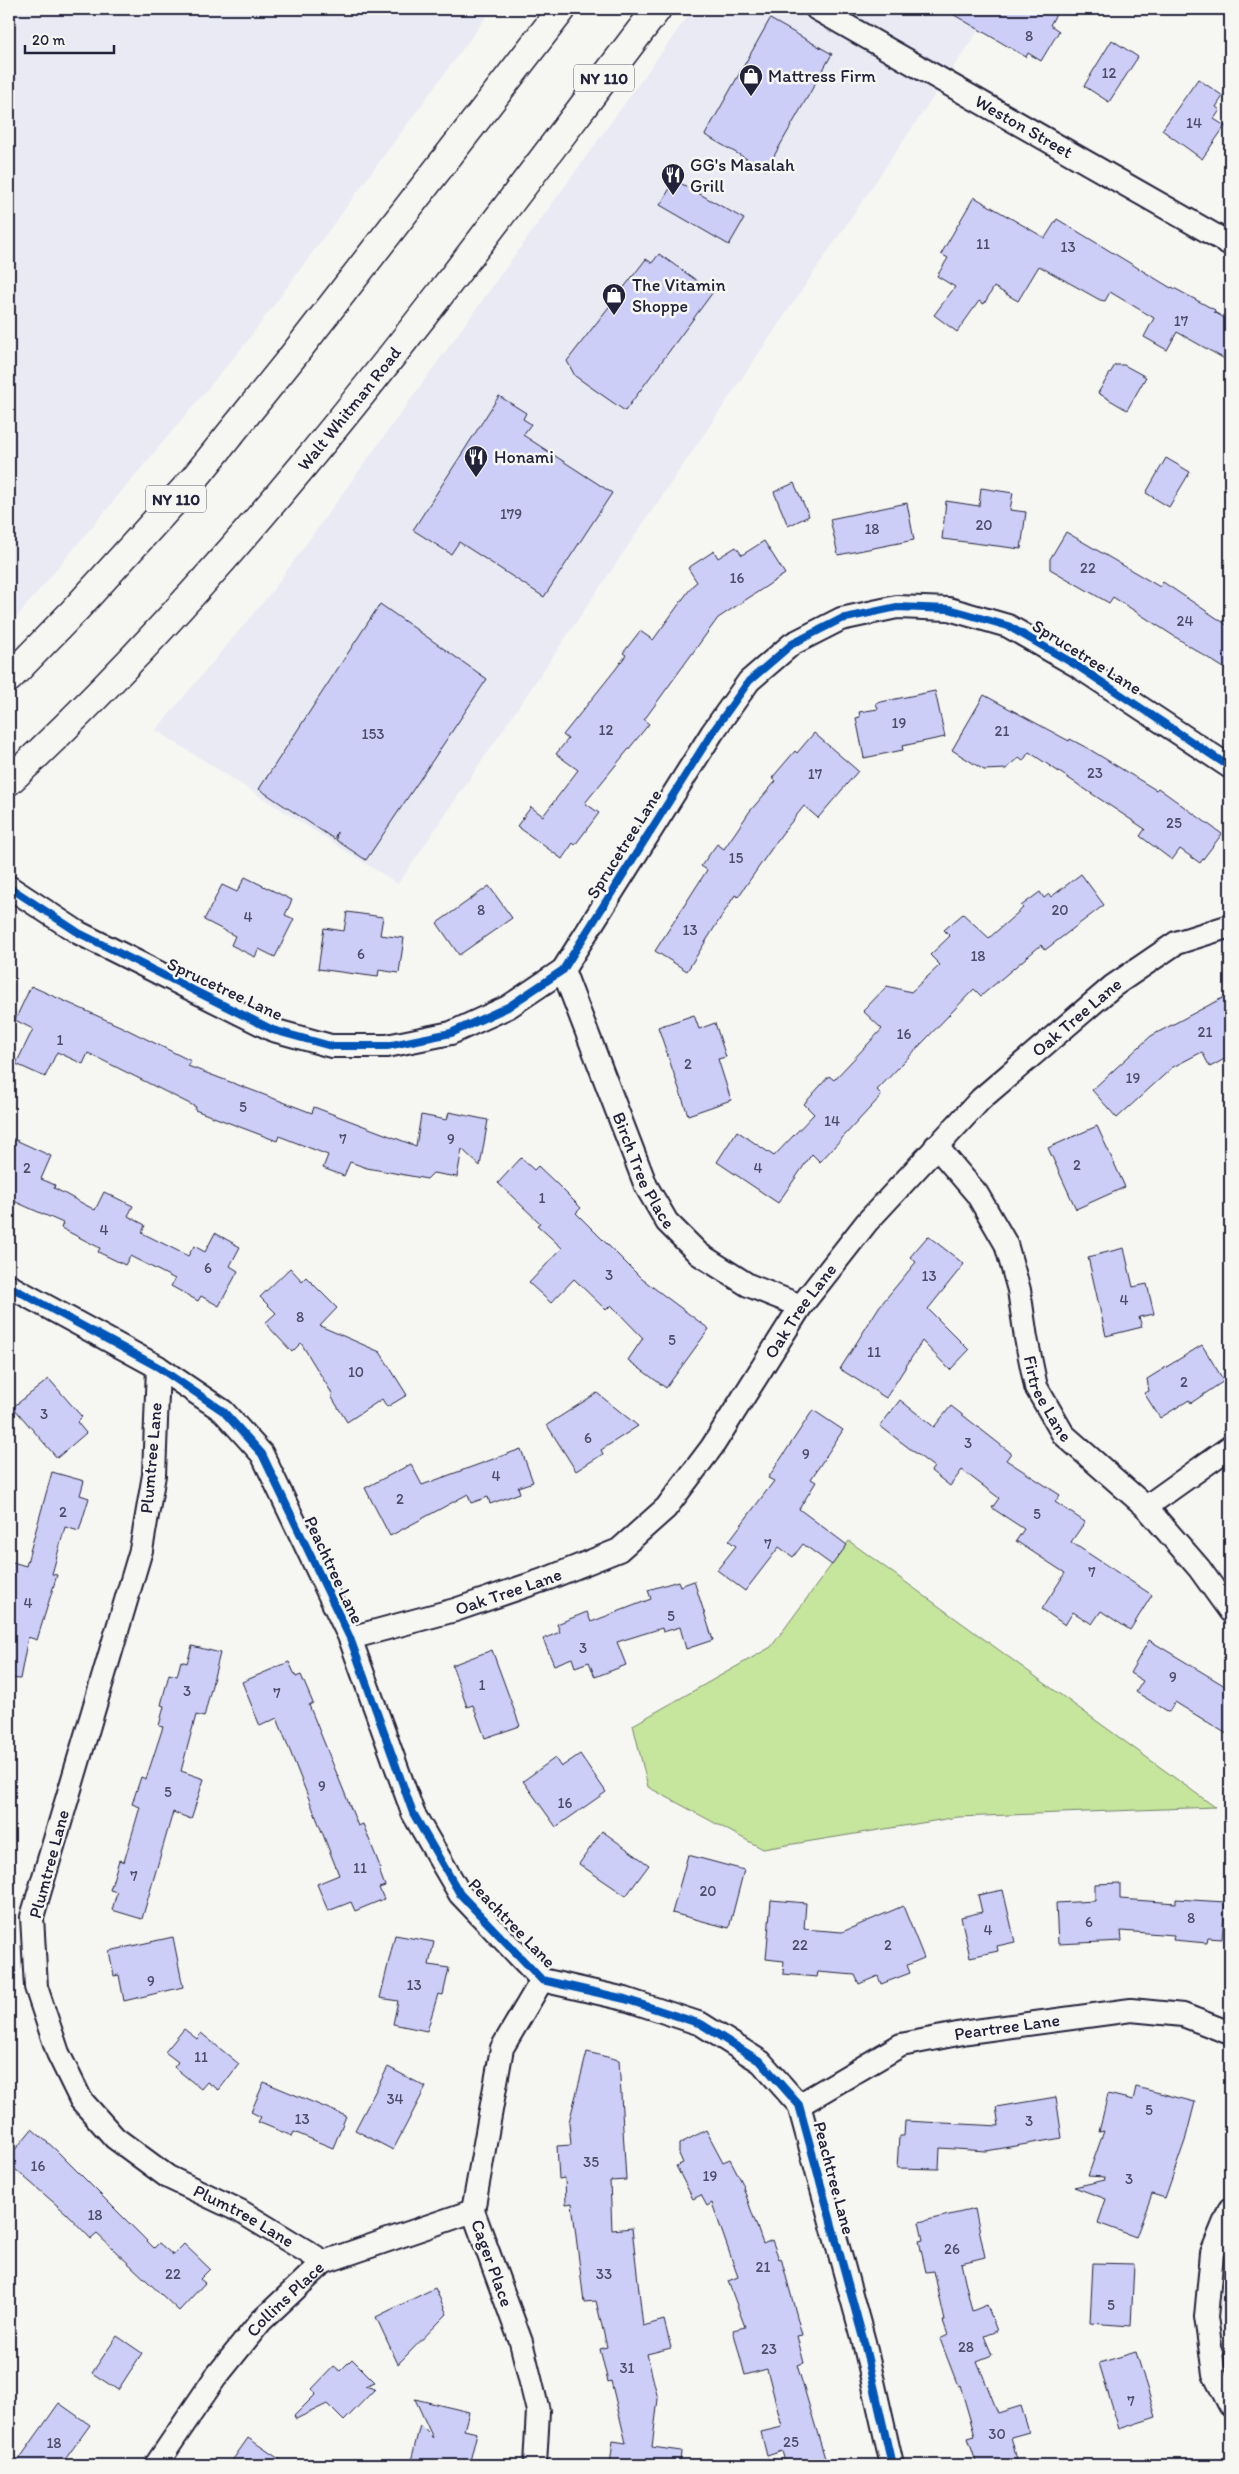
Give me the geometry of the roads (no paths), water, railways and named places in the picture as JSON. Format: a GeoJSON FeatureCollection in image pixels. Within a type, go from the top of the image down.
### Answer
{"type":"FeatureCollection","features":[{"type":"Feature","properties":{"kind":"main road","name":"NY 110"},"geometry":{"type":"LineString","coordinates":[[9,678],[74,612],[194,479],[293,356],[562,9]]}},
{"type":"Feature","properties":{"kind":"main road","name":"Walt Whitman Road"},"geometry":{"type":"LineString","coordinates":[[9,781],[72,723],[154,637],[236,543],[391,358],[657,9]]}},
{"type":"Feature","properties":{"kind":"main road"},"geometry":{"type":"LineString","coordinates":[[9,698],[74,612]]}},
{"type":"Feature","properties":{"kind":"street","name":"Weston Street"},"geometry":{"type":"LineString","coordinates":[[817,9],[1230,244]]}},
{"type":"Feature","properties":{"kind":"street","name":"Sprucetree Lane"},"geometry":{"type":"LineString","coordinates":[[9,888],[79,933],[191,991],[273,1030],[331,1046],[387,1046],[450,1033],[508,1007],[563,970],[712,733],[749,681],[792,644],[840,619],[897,607],[948,608],[1008,626],[1076,665],[1230,767]]}},
{"type":"Feature","properties":{"kind":"street","name":"Oak Tree Lane"},"geometry":{"type":"LineString","coordinates":[[350,1638],[455,1610],[549,1578],[620,1550],[666,1508],[706,1455],[801,1306],[867,1222],[981,1099],[1113,986],[1176,944],[1230,926]]}},
{"type":"Feature","properties":{"kind":"street","name":"Birch Tree Place"},"geometry":{"type":"LineString","coordinates":[[563,970],[646,1186],[667,1222],[699,1254],[748,1285],[801,1306]]}},
{"type":"Feature","properties":{"kind":"street","name":"Firtree Lane"},"geometry":{"type":"LineString","coordinates":[[936,1146],[977,1194],[1006,1244],[1019,1290],[1036,1387],[1063,1434],[1146,1507],[1199,1568],[1230,1611]]}},
{"type":"Feature","properties":{"kind":"street","name":"Peachtree Lane"},"geometry":{"type":"LineString","coordinates":[[9,1286],[158,1367],[223,1411],[262,1454],[350,1638],[413,1814],[460,1894],[542,1980],[625,1999],[700,2024],[761,2062],[799,2105],[864,2342],[892,2465]]}},
{"type":"Feature","properties":{"kind":"street","name":"Plumtree Lane"},"geometry":{"type":"LineString","coordinates":[[158,1367],[154,1475],[141,1550],[32,1917],[36,1987],[58,2053],[81,2100],[115,2138],[168,2177],[240,2211],[324,2262]]}},
{"type":"Feature","properties":{"kind":"street"},"geometry":{"type":"LineString","coordinates":[[1146,1507],[1230,1447]]}},
{"type":"Feature","properties":{"kind":"street","name":"Cager Place"},"geometry":{"type":"LineString","coordinates":[[535,2465],[538,2411],[521,2342],[473,2212],[502,2048],[542,1980]]}},
{"type":"Feature","properties":{"kind":"street","name":"Peartree Lane"},"geometry":{"type":"LineString","coordinates":[[799,2105],[901,2045],[968,2032],[1131,2010],[1183,2015],[1230,2033]]}},
{"type":"Feature","properties":{"kind":"street"},"geometry":{"type":"LineString","coordinates":[[1230,2209],[1212,2254],[1206,2318],[1214,2374],[1230,2406]]}},
{"type":"Feature","properties":{"kind":"street","name":"Collins Place"},"geometry":{"type":"LineString","coordinates":[[156,2465],[216,2378],[261,2322],[324,2262],[473,2212]]}},
{"type":"Feature","properties":{"kind":"place","name":"Mattress Firm"},"geometry":{"type":"Point","coordinates":[751,97]}},
{"type":"Feature","properties":{"kind":"place","name":"GG's Masalah Grill"},"geometry":{"type":"Point","coordinates":[673,196]}},
{"type":"Feature","properties":{"kind":"place","name":"The Vitamin Shoppe"},"geometry":{"type":"Point","coordinates":[614,316]}},
{"type":"Feature","properties":{"kind":"place","name":"Honami"},"geometry":{"type":"Point","coordinates":[476,478]}}]}
